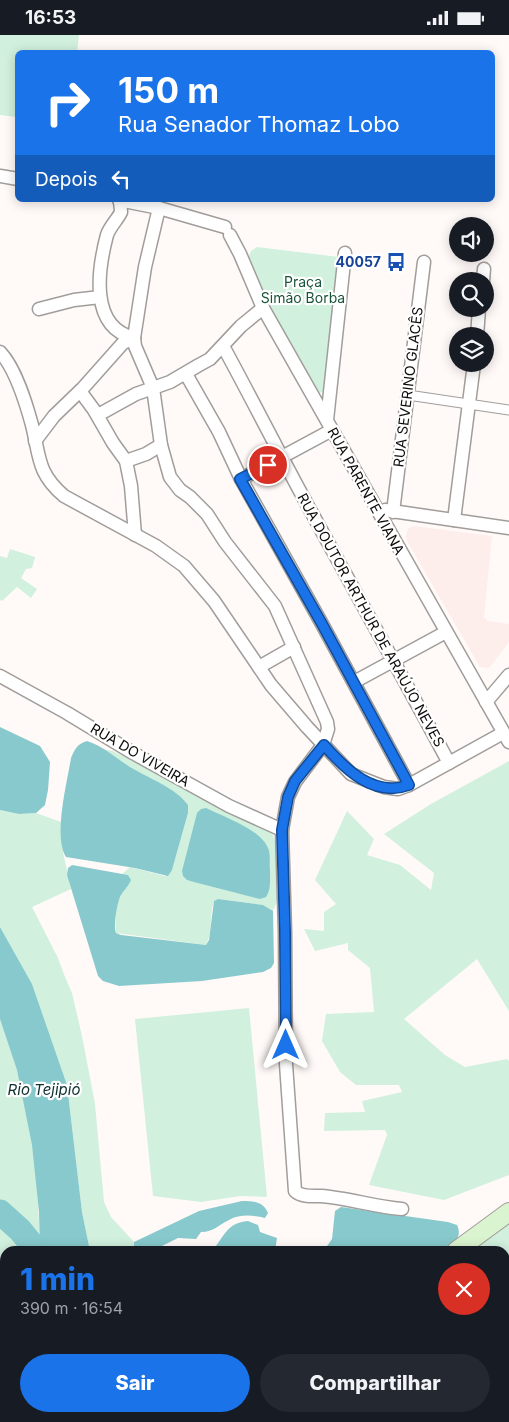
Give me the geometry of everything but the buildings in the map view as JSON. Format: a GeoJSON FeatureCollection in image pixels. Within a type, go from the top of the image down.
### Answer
{"type":"FeatureCollection","features":[{"type":"Feature","properties":{"kind":"main road"},"geometry":{"type":"LineString","coordinates":[[463,1246],[509,1212]]}},
{"type":"Feature","properties":{"kind":"street"},"geometry":{"type":"LineString","coordinates":[[0,176],[15,178]]}},
{"type":"Feature","properties":{"kind":"street"},"geometry":{"type":"LineString","coordinates":[[119,202],[121,211],[112,223],[106,241],[100,297],[105,317],[123,335],[134,337]]}},
{"type":"Feature","properties":{"kind":"street"},"geometry":{"type":"LineString","coordinates":[[129,202],[159,208],[145,267],[134,337],[135,346],[153,387],[161,445],[168,471],[173,482],[207,514],[230,549],[270,600],[294,647],[327,722],[328,729],[324,745],[295,781],[288,797],[282,830],[286,1064],[295,1191],[299,1195],[329,1197],[402,1209]]}},
{"type":"Feature","properties":{"kind":"street","name":"RUA PARENTE VIANA"},"geometry":{"type":"LineString","coordinates":[[159,208],[227,231],[240,254],[263,308],[506,738]]}},
{"type":"Feature","properties":{"kind":"street"},"geometry":{"type":"LineString","coordinates":[[240,479],[282,457],[330,425],[345,253]]}},
{"type":"Feature","properties":{"kind":"street","name":"RUA SEVERINO GLACÊS"},"geometry":{"type":"LineString","coordinates":[[393,512],[424,262]]}},
{"type":"Feature","properties":{"kind":"street"},"geometry":{"type":"LineString","coordinates":[[39,309],[74,300],[100,297]]}},
{"type":"Feature","properties":{"kind":"street"},"geometry":{"type":"LineString","coordinates":[[98,415],[136,394],[170,382],[210,359],[241,326],[263,308]]}},
{"type":"Feature","properties":{"kind":"street"},"geometry":{"type":"LineString","coordinates":[[35,441],[54,416],[80,391],[123,343],[134,337]]}},
{"type":"Feature","properties":{"kind":"street","name":"RUA DOUTOR ARTHUR DE ARAÚJO NEVES"},"geometry":{"type":"LineString","coordinates":[[223,346],[449,763]]}},
{"type":"Feature","properties":{"kind":"street"},"geometry":{"type":"LineString","coordinates":[[0,352],[14,374],[32,425],[38,456],[44,473],[53,487],[64,497],[172,556],[184,566],[214,601],[271,685],[351,774],[367,782],[398,789],[449,763],[506,738]]}},
{"type":"Feature","properties":{"kind":"street"},"geometry":{"type":"LineString","coordinates":[[454,520],[473,372]]}},
{"type":"Feature","properties":{"kind":"street"},"geometry":{"type":"LineString","coordinates":[[186,373],[219,432],[240,479],[354,682],[409,785]]}},
{"type":"Feature","properties":{"kind":"street"},"geometry":{"type":"LineString","coordinates":[[80,391],[98,415],[113,443],[126,461],[131,486],[135,535]]}},
{"type":"Feature","properties":{"kind":"street"},"geometry":{"type":"LineString","coordinates":[[408,395],[509,410]]}},
{"type":"Feature","properties":{"kind":"street"},"geometry":{"type":"LineString","coordinates":[[126,461],[146,454],[161,445]]}},
{"type":"Feature","properties":{"kind":"street"},"geometry":{"type":"LineString","coordinates":[[377,509],[509,528]]}},
{"type":"Feature","properties":{"kind":"street"},"geometry":{"type":"LineString","coordinates":[[354,682],[446,632]]}},
{"type":"Feature","properties":{"kind":"street"},"geometry":{"type":"LineString","coordinates":[[259,667],[294,647]]}},
{"type":"Feature","properties":{"kind":"street"},"geometry":{"type":"LineString","coordinates":[[486,702],[509,675]]}},
{"type":"Feature","properties":{"kind":"street","name":"RUA DO VIVEIRA"},"geometry":{"type":"LineString","coordinates":[[0,677],[67,713],[133,753],[229,806],[282,830]]}},
{"type":"Feature","properties":{"kind":"shaded area"},"geometry":{"type":"Polygon","coordinates":[[[413,526],[492,536],[484,617],[488,621],[509,624],[509,642],[489,668],[480,667],[407,541],[408,529],[413,526]]]}},
{"type":"Feature","properties":{"kind":"green space"},"geometry":{"type":"Polygon","coordinates":[[[0,35],[79,35],[77,50],[15,50],[15,117],[0,115],[0,35]]]}},
{"type":"Feature","properties":{"kind":"green space","name":"Praça Simão Borba"},"geometry":{"type":"Polygon","coordinates":[[[257,247],[339,257],[324,393],[319,392],[257,283],[247,261],[251,251],[257,247]]]}},
{"type":"Feature","properties":{"kind":"green space"},"geometry":{"type":"Polygon","coordinates":[[[10,549],[35,557],[32,568],[26,569],[21,578],[37,589],[31,598],[17,587],[2,601],[0,600],[0,556],[7,558],[10,549]]]}},
{"type":"Feature","properties":{"kind":"green space"},"geometry":{"type":"Polygon","coordinates":[[[103,749],[113,751],[272,832],[278,851],[277,901],[273,911],[263,905],[218,899],[214,901],[210,935],[206,945],[116,933],[117,905],[127,886],[128,880],[128,875],[122,874],[130,867],[165,876],[172,870],[188,813],[188,805],[103,749]]]}},
{"type":"Feature","properties":{"kind":"green space"},"geometry":{"type":"Polygon","coordinates":[[[509,761],[509,1011],[477,959],[404,1019],[445,1055],[465,1067],[507,1059],[509,1061],[509,1175],[444,1200],[369,1185],[387,1135],[385,1130],[324,1131],[325,1113],[365,1112],[362,1101],[402,1092],[399,1085],[356,1085],[340,1072],[322,1041],[326,1014],[374,1012],[370,968],[348,950],[348,943],[315,951],[304,929],[324,931],[324,912],[336,904],[315,880],[347,811],[374,839],[367,855],[400,865],[431,890],[434,873],[384,834],[431,804],[509,761]]]}},
{"type":"Feature","properties":{"kind":"green space"},"geometry":{"type":"Polygon","coordinates":[[[0,810],[19,814],[36,813],[61,822],[63,852],[71,889],[32,907],[58,958],[72,993],[95,1104],[104,1202],[111,1217],[134,1242],[134,1246],[89,1246],[82,1212],[67,1085],[32,984],[0,927],[0,810]]]}},
{"type":"Feature","properties":{"kind":"green space"},"geometry":{"type":"Polygon","coordinates":[[[249,1008],[267,1197],[240,1196],[201,1202],[153,1196],[135,1019],[249,1008]]]}},
{"type":"Feature","properties":{"kind":"green space"},"geometry":{"type":"Polygon","coordinates":[[[0,1019],[17,1070],[27,1114],[37,1183],[40,1246],[0,1246],[0,1019]]]}},
{"type":"Feature","properties":{"kind":"green space"},"geometry":{"type":"Polygon","coordinates":[[[509,1207],[509,1246],[471,1246],[509,1207]]]}},
{"type":"Feature","properties":{"kind":"water"},"geometry":{"type":"Polygon","coordinates":[[[0,727],[40,746],[50,762],[45,805],[36,813],[19,814],[0,810],[0,727]]]}},
{"type":"Feature","properties":{"kind":"water"},"geometry":{"type":"Polygon","coordinates":[[[87,741],[169,788],[188,805],[188,813],[172,870],[168,876],[135,868],[66,857],[62,848],[61,823],[71,758],[79,745],[87,741]]]}},
{"type":"Feature","properties":{"kind":"water"},"geometry":{"type":"Polygon","coordinates":[[[206,808],[250,829],[264,841],[270,856],[270,885],[266,897],[260,899],[187,880],[183,876],[182,871],[197,813],[201,809],[206,808]]]}},
{"type":"Feature","properties":{"kind":"water"},"geometry":{"type":"Polygon","coordinates":[[[72,865],[128,875],[131,880],[120,897],[116,915],[115,930],[116,933],[121,935],[206,945],[209,940],[214,901],[218,899],[263,905],[273,911],[274,963],[271,968],[263,972],[202,981],[119,986],[103,981],[98,976],[67,875],[68,868],[72,865]]]}},
{"type":"Feature","properties":{"kind":"water","name":"Rio Tejipió"},"geometry":{"type":"Polygon","coordinates":[[[0,927],[32,984],[67,1085],[82,1212],[89,1246],[40,1246],[39,1212],[32,1145],[17,1070],[0,1019],[0,927]]]}},
{"type":"Feature","properties":{"kind":"water"},"geometry":{"type":"Polygon","coordinates":[[[242,1201],[260,1204],[268,1213],[265,1218],[247,1216],[233,1218],[213,1230],[201,1232],[196,1239],[178,1238],[162,1246],[134,1246],[134,1242],[199,1211],[242,1201]]]}},
{"type":"Feature","properties":{"kind":"water"},"geometry":{"type":"Polygon","coordinates":[[[341,1207],[448,1222],[457,1225],[459,1234],[451,1246],[327,1246],[332,1239],[335,1211],[341,1207]]]}},
{"type":"Feature","properties":{"kind":"water"},"geometry":{"type":"Polygon","coordinates":[[[248,1221],[258,1225],[260,1232],[277,1238],[276,1246],[216,1246],[230,1227],[248,1221]]]}},
{"type":"Feature","properties":{"kind":"waterway"},"geometry":{"type":"LineString","coordinates":[[0,1212],[20,1230],[33,1246]]}},
{"type":"Feature","properties":{"kind":"place","name":"40057"},"geometry":{"type":"Point","coordinates":[396,262]}},
{"type":"Feature","properties":{"kind":"route"},"geometry":{"type":"LineString","coordinates":[[268,465],[240,479],[322,624],[409,785],[398,789],[367,782],[351,774],[324,745],[295,781],[285,808],[282,830],[286,1045]]}}]}
